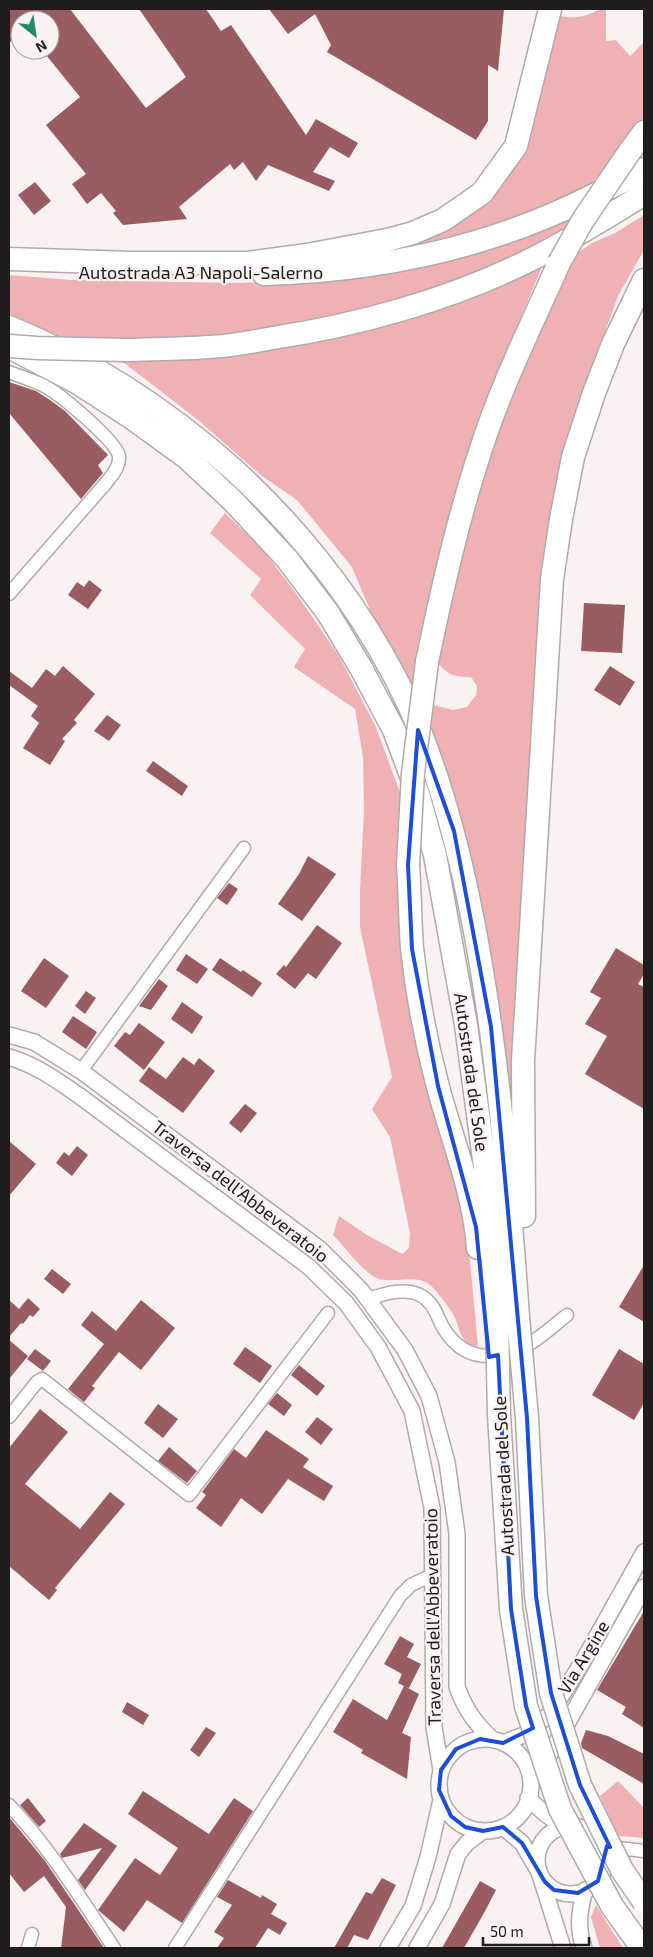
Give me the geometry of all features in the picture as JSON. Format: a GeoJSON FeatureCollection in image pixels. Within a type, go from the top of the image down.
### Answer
{"type":"FeatureCollection","features":[{"type":"Feature","properties":{"kind":"highway"},"geometry":{"type":"LineString","coordinates":[[9,258],[122,263],[247,263],[307,255],[387,240],[413,233],[443,220],[482,193],[516,146],[550,9]]}},
{"type":"Feature","properties":{"kind":"highway"},"geometry":{"type":"LineString","coordinates":[[507,1319],[476,1227],[461,1161],[438,1086],[424,1023],[412,949],[408,865],[413,773],[427,662],[456,534],[481,447],[516,358],[559,264],[583,220],[644,132]]}},
{"type":"Feature","properties":{"kind":"highway","name":"Autostrada A3 Napoli-Salerno"},"geometry":{"type":"LineString","coordinates":[[9,270],[219,276],[331,271],[404,260],[471,244],[530,223],[579,202],[644,169]]}},
{"type":"Feature","properties":{"kind":"highway"},"geometry":{"type":"LineString","coordinates":[[9,346],[126,350],[210,347],[303,334],[399,311],[467,287],[524,263],[571,239],[644,194]]}},
{"type":"Feature","properties":{"kind":"highway"},"geometry":{"type":"LineString","coordinates":[[507,1319],[524,1242],[523,1061],[552,579],[573,457],[613,344],[644,280]]}},
{"type":"Feature","properties":{"kind":"highway","name":"Autostrada del Sole"},"geometry":{"type":"LineString","coordinates":[[9,327],[86,363],[128,389],[204,443],[249,484],[301,537],[339,586],[376,642],[408,704],[434,771],[454,831],[475,930],[491,1027],[511,1217],[507,1319],[499,1415],[511,1609],[526,1706],[560,1809],[612,1906],[642,1948]]}},
{"type":"Feature","properties":{"kind":"highway","name":"Autostrada del Sole"},"geometry":{"type":"LineString","coordinates":[[9,346],[78,383],[132,418],[186,457],[233,501],[287,559],[328,613],[361,668],[394,730],[418,794],[435,855],[466,1025],[507,1319],[527,1418],[536,1596],[551,1693],[580,1785],[622,1870],[644,1902]]}},
{"type":"Feature","properties":{"kind":"street"},"geometry":{"type":"LineString","coordinates":[[9,372],[48,387],[89,421],[116,448],[119,457],[118,466],[106,483],[9,594]]}},
{"type":"Feature","properties":{"kind":"street"},"geometry":{"type":"LineString","coordinates":[[81,1071],[244,848]]}},
{"type":"Feature","properties":{"kind":"street","name":"Traversa dell'Abbeveratoio"},"geometry":{"type":"LineString","coordinates":[[9,1035],[34,1042],[81,1071],[320,1249],[361,1290],[405,1350],[429,1396],[447,1462],[457,1534],[457,1687],[464,1706],[476,1724],[498,1741]]}},
{"type":"Feature","properties":{"kind":"street","name":"Traversa dell'Abbeveratoio"},"geometry":{"type":"LineString","coordinates":[[9,1058],[30,1065],[45,1073],[81,1097],[309,1267],[346,1303],[378,1347],[412,1411],[432,1508],[434,1727],[442,1770]]}},
{"type":"Feature","properties":{"kind":"street"},"geometry":{"type":"LineString","coordinates":[[368,1299],[392,1292],[410,1292],[421,1296],[435,1307],[444,1328],[457,1345],[470,1354],[486,1357],[512,1353],[543,1334],[567,1315]]}},
{"type":"Feature","properties":{"kind":"street"},"geometry":{"type":"LineString","coordinates":[[9,1416],[37,1382],[42,1379],[189,1495],[328,1314]]}},
{"type":"Feature","properties":{"kind":"street","name":"Via Argine"},"geometry":{"type":"LineString","coordinates":[[498,1741],[524,1735],[550,1714],[586,1656],[644,1552]]}},
{"type":"Feature","properties":{"kind":"street"},"geometry":{"type":"LineString","coordinates":[[175,1948],[400,1596],[411,1585],[432,1575]]}},
{"type":"Feature","properties":{"kind":"street","name":"Via Argine"},"geometry":{"type":"LineString","coordinates":[[529,1796],[539,1774],[644,1587]]}},
{"type":"Feature","properties":{"kind":"street"},"geometry":{"type":"LineString","coordinates":[[474,1741],[498,1741],[516,1751],[526,1764],[530,1778],[529,1796],[525,1808],[515,1820],[503,1827],[483,1831],[465,1827],[450,1816],[441,1800],[439,1790],[442,1770],[447,1758],[456,1749],[474,1741]]}},
{"type":"Feature","properties":{"kind":"street"},"geometry":{"type":"LineString","coordinates":[[529,1796],[564,1827]]}},
{"type":"Feature","properties":{"kind":"street"},"geometry":{"type":"LineString","coordinates":[[388,1948],[413,1906],[441,1800]]}},
{"type":"Feature","properties":{"kind":"street"},"geometry":{"type":"LineString","coordinates":[[9,1805],[28,1824],[59,1866],[114,1948]]}},
{"type":"Feature","properties":{"kind":"street"},"geometry":{"type":"LineString","coordinates":[[503,1827],[522,1843],[539,1872],[545,1882],[554,1890],[567,1894],[578,1893],[598,1881],[604,1870],[605,1857],[602,1845],[596,1836],[586,1829],[572,1826],[564,1827],[549,1834],[537,1854],[539,1872],[562,1948]]}},
{"type":"Feature","properties":{"kind":"street"},"geometry":{"type":"LineString","coordinates":[[417,1948],[442,1904],[458,1854],[467,1843],[483,1831]]}},
{"type":"Feature","properties":{"kind":"street"},"geometry":{"type":"LineString","coordinates":[[602,1845],[630,1851],[644,1851]]}},
{"type":"Feature","properties":{"kind":"street"},"geometry":{"type":"LineString","coordinates":[[604,1870],[630,1851]]}},
{"type":"Feature","properties":{"kind":"street"},"geometry":{"type":"LineString","coordinates":[[584,1948],[579,1910],[585,1890]]}},
{"type":"Feature","properties":{"kind":"street"},"geometry":{"type":"LineString","coordinates":[[28,1948],[32,1934]]}},
{"type":"Feature","properties":{"kind":"highlighted area"},"geometry":{"type":"Polygon","coordinates":[[[418,730],[454,831],[491,1027],[527,1418],[536,1596],[551,1693],[580,1785],[610,1847],[607,1846],[598,1881],[578,1893],[554,1890],[545,1882],[522,1843],[503,1827],[483,1831],[465,1827],[451,1816],[439,1790],[441,1770],[456,1749],[480,1739],[503,1743],[533,1728],[526,1706],[511,1609],[498,1355],[489,1357],[476,1227],[438,1086],[412,949],[408,865],[418,730]]]}},
{"type":"Feature","properties":{"kind":"shaded area"},"geometry":{"type":"Polygon","coordinates":[[[600,9],[606,9],[606,41],[616,40],[630,56],[644,42],[644,119],[588,189],[552,204],[441,243],[402,249],[432,237],[461,222],[487,203],[498,191],[513,171],[520,155],[560,16],[580,17],[600,9]]]}},
{"type":"Feature","properties":{"kind":"shaded area"},"geometry":{"type":"Polygon","coordinates":[[[644,215],[644,250],[618,296],[565,442],[540,587],[513,1092],[510,1091],[496,988],[477,883],[451,784],[431,728],[434,705],[453,710],[467,707],[476,695],[477,686],[471,677],[453,675],[438,663],[480,490],[516,386],[545,319],[578,253],[592,243],[615,233],[644,215]]]}},
{"type":"Feature","properties":{"kind":"shaded area"},"geometry":{"type":"Polygon","coordinates":[[[575,216],[568,230],[518,256],[429,292],[289,328],[193,340],[58,340],[9,317],[9,275],[71,280],[240,283],[352,277],[575,216]]]}},
{"type":"Feature","properties":{"kind":"shaded area"},"geometry":{"type":"Polygon","coordinates":[[[542,267],[492,386],[414,689],[373,617],[352,567],[297,500],[262,476],[198,420],[123,362],[204,357],[245,352],[325,339],[365,330],[457,304],[542,267]]]}},
{"type":"Feature","properties":{"kind":"shaded area"},"geometry":{"type":"Polygon","coordinates":[[[225,513],[263,550],[293,589],[339,656],[375,725],[404,803],[403,820],[452,1148],[468,1240],[478,1346],[464,1340],[452,1313],[430,1285],[410,1279],[383,1280],[377,1278],[360,1265],[333,1235],[339,1216],[367,1235],[402,1254],[409,1248],[410,1233],[390,1137],[372,1109],[392,1077],[360,927],[364,810],[363,757],[355,709],[294,667],[305,649],[250,595],[261,579],[210,533],[225,513]]]}},
{"type":"Feature","properties":{"kind":"shaded area"},"geometry":{"type":"Polygon","coordinates":[[[618,1781],[644,1808],[644,1838],[618,1836],[600,1796],[618,1781]]]}},
{"type":"Feature","properties":{"kind":"shaded area"},"geometry":{"type":"Polygon","coordinates":[[[596,1905],[624,1948],[600,1948],[591,1917],[596,1905]]]}},
{"type":"Feature","properties":{"kind":"building"},"geometry":{"type":"Polygon","coordinates":[[[9,9],[70,9],[146,108],[186,77],[139,9],[206,9],[221,31],[231,25],[306,135],[316,119],[358,143],[349,158],[330,147],[313,172],[335,181],[329,191],[268,165],[256,181],[243,162],[234,170],[230,164],[179,207],[187,219],[123,225],[113,213],[116,211],[101,193],[87,204],[72,184],[86,174],[46,125],[80,97],[50,60],[60,60],[60,10],[10,10],[9,43],[9,9]]]}},
{"type":"Feature","properties":{"kind":"building"},"geometry":{"type":"Polygon","coordinates":[[[269,9],[504,9],[498,71],[488,65],[488,121],[476,140],[327,52],[331,45],[315,14],[288,34],[269,9]]]}},
{"type":"Feature","properties":{"kind":"building"},"geometry":{"type":"Polygon","coordinates":[[[35,182],[51,201],[34,215],[18,195],[35,182]]]}},
{"type":"Feature","properties":{"kind":"building"},"geometry":{"type":"Polygon","coordinates":[[[9,382],[36,391],[65,411],[108,455],[98,465],[103,473],[81,499],[9,413],[9,382]]]}},
{"type":"Feature","properties":{"kind":"building"},"geometry":{"type":"Polygon","coordinates":[[[89,580],[102,590],[88,609],[68,595],[77,582],[84,587],[89,580]]]}},
{"type":"Feature","properties":{"kind":"building"},"geometry":{"type":"Polygon","coordinates":[[[584,603],[625,605],[622,653],[581,651],[584,603]]]}},
{"type":"Feature","properties":{"kind":"building"},"geometry":{"type":"Polygon","coordinates":[[[63,666],[95,694],[74,720],[77,723],[62,739],[65,741],[50,765],[23,748],[39,723],[31,716],[38,706],[9,685],[9,671],[32,688],[46,669],[55,676],[63,666]]]}},
{"type":"Feature","properties":{"kind":"building"},"geometry":{"type":"Polygon","coordinates":[[[610,666],[635,682],[620,706],[594,690],[610,666]]]}},
{"type":"Feature","properties":{"kind":"building"},"geometry":{"type":"Polygon","coordinates":[[[107,715],[121,725],[109,741],[94,731],[107,715]]]}},
{"type":"Feature","properties":{"kind":"building"},"geometry":{"type":"Polygon","coordinates":[[[153,761],[188,786],[182,796],[146,771],[153,761]]]}},
{"type":"Feature","properties":{"kind":"building"},"geometry":{"type":"Polygon","coordinates":[[[308,856],[336,874],[302,921],[278,904],[299,874],[308,856]]]}},
{"type":"Feature","properties":{"kind":"building"},"geometry":{"type":"Polygon","coordinates":[[[229,883],[238,889],[227,905],[217,898],[229,883]]]}},
{"type":"Feature","properties":{"kind":"building"},"geometry":{"type":"Polygon","coordinates":[[[317,925],[342,943],[316,979],[308,973],[295,989],[276,974],[284,965],[286,967],[317,925]]]}},
{"type":"Feature","properties":{"kind":"building"},"geometry":{"type":"Polygon","coordinates":[[[616,948],[644,965],[644,974],[638,984],[644,987],[644,1109],[585,1074],[607,1036],[585,1024],[601,998],[590,992],[616,948]]]}},
{"type":"Feature","properties":{"kind":"building"},"geometry":{"type":"Polygon","coordinates":[[[186,954],[208,969],[197,984],[176,970],[186,954]]]}},
{"type":"Feature","properties":{"kind":"building"},"geometry":{"type":"Polygon","coordinates":[[[44,958],[69,976],[46,1008],[21,991],[44,958]]]}},
{"type":"Feature","properties":{"kind":"building"},"geometry":{"type":"Polygon","coordinates":[[[220,958],[262,983],[252,997],[212,970],[220,958]]]}},
{"type":"Feature","properties":{"kind":"building"},"geometry":{"type":"Polygon","coordinates":[[[159,979],[168,986],[151,1010],[139,1006],[159,979]]]}},
{"type":"Feature","properties":{"kind":"building"},"geometry":{"type":"Polygon","coordinates":[[[86,991],[96,998],[85,1014],[75,1006],[86,991]]]}},
{"type":"Feature","properties":{"kind":"building"},"geometry":{"type":"Polygon","coordinates":[[[182,1002],[203,1017],[192,1034],[171,1019],[182,1002]]]}},
{"type":"Feature","properties":{"kind":"building"},"geometry":{"type":"Polygon","coordinates":[[[73,1016],[97,1032],[86,1049],[62,1032],[73,1016]]]}},
{"type":"Feature","properties":{"kind":"building"},"geometry":{"type":"Polygon","coordinates":[[[139,1023],[165,1042],[144,1070],[114,1046],[125,1032],[130,1035],[139,1023]]]}},
{"type":"Feature","properties":{"kind":"building"},"geometry":{"type":"Polygon","coordinates":[[[183,1057],[194,1065],[199,1058],[215,1071],[183,1113],[139,1081],[149,1067],[166,1079],[183,1057]]]}},
{"type":"Feature","properties":{"kind":"building"},"geometry":{"type":"Polygon","coordinates":[[[245,1104],[257,1113],[241,1133],[229,1123],[245,1104]]]}},
{"type":"Feature","properties":{"kind":"building"},"geometry":{"type":"Polygon","coordinates":[[[9,1141],[36,1164],[9,1196],[9,1141]]]}},
{"type":"Feature","properties":{"kind":"building"},"geometry":{"type":"Polygon","coordinates":[[[77,1146],[88,1155],[72,1176],[56,1163],[64,1152],[69,1156],[77,1146]]]}},
{"type":"Feature","properties":{"kind":"building"},"geometry":{"type":"Polygon","coordinates":[[[644,1265],[644,1322],[619,1307],[644,1265]]]}},
{"type":"Feature","properties":{"kind":"building"},"geometry":{"type":"Polygon","coordinates":[[[52,1269],[71,1284],[63,1294],[44,1279],[52,1269]]]}},
{"type":"Feature","properties":{"kind":"building"},"geometry":{"type":"Polygon","coordinates":[[[28,1298],[40,1309],[33,1317],[30,1315],[23,1324],[21,1323],[9,1337],[9,1300],[19,1309],[28,1298]]]}},
{"type":"Feature","properties":{"kind":"building"},"geometry":{"type":"Polygon","coordinates":[[[141,1300],[175,1328],[141,1370],[119,1352],[92,1386],[95,1388],[84,1402],[68,1389],[104,1344],[81,1325],[92,1311],[116,1331],[141,1300]]]}},
{"type":"Feature","properties":{"kind":"building"},"geometry":{"type":"Polygon","coordinates":[[[9,1340],[28,1356],[9,1379],[9,1340]]]}},
{"type":"Feature","properties":{"kind":"building"},"geometry":{"type":"Polygon","coordinates":[[[245,1347],[272,1366],[260,1383],[233,1364],[245,1347]]]}},
{"type":"Feature","properties":{"kind":"building"},"geometry":{"type":"Polygon","coordinates":[[[35,1349],[51,1361],[43,1371],[27,1359],[35,1349]]]}},
{"type":"Feature","properties":{"kind":"building"},"geometry":{"type":"Polygon","coordinates":[[[619,1349],[644,1364],[644,1403],[634,1420],[592,1395],[619,1349]]]}},
{"type":"Feature","properties":{"kind":"building"},"geometry":{"type":"Polygon","coordinates":[[[299,1365],[325,1386],[317,1396],[291,1375],[299,1365]]]}},
{"type":"Feature","properties":{"kind":"building"},"geometry":{"type":"Polygon","coordinates":[[[277,1393],[292,1405],[284,1416],[268,1404],[277,1393]]]}},
{"type":"Feature","properties":{"kind":"building"},"geometry":{"type":"Polygon","coordinates":[[[158,1404],[178,1419],[163,1438],[144,1423],[158,1404]]]}},
{"type":"Feature","properties":{"kind":"building"},"geometry":{"type":"Polygon","coordinates":[[[40,1409],[68,1432],[25,1484],[80,1529],[110,1492],[125,1504],[55,1588],[57,1590],[49,1600],[9,1566],[9,1448],[40,1409]]]}},
{"type":"Feature","properties":{"kind":"building"},"geometry":{"type":"Polygon","coordinates":[[[317,1417],[333,1429],[321,1445],[305,1432],[317,1417]]]}},
{"type":"Feature","properties":{"kind":"building"},"geometry":{"type":"Polygon","coordinates":[[[266,1430],[309,1459],[303,1467],[333,1486],[324,1501],[288,1479],[262,1514],[241,1498],[221,1527],[196,1508],[206,1495],[202,1492],[234,1449],[246,1458],[266,1430]]]}},
{"type":"Feature","properties":{"kind":"building"},"geometry":{"type":"Polygon","coordinates":[[[169,1447],[197,1471],[187,1483],[158,1461],[169,1447]]]}},
{"type":"Feature","properties":{"kind":"building"},"geometry":{"type":"Polygon","coordinates":[[[644,1611],[644,1728],[622,1714],[626,1707],[597,1690],[644,1611]]]}},
{"type":"Feature","properties":{"kind":"building"},"geometry":{"type":"Polygon","coordinates":[[[400,1636],[414,1644],[407,1657],[421,1664],[409,1688],[406,1687],[419,1694],[402,1733],[411,1737],[407,1779],[361,1753],[363,1750],[333,1732],[353,1699],[387,1720],[404,1686],[398,1683],[402,1674],[384,1664],[400,1636]]]}},
{"type":"Feature","properties":{"kind":"building"},"geometry":{"type":"Polygon","coordinates":[[[127,1702],[149,1715],[143,1725],[122,1712],[127,1702]]]}},
{"type":"Feature","properties":{"kind":"building"},"geometry":{"type":"Polygon","coordinates":[[[206,1727],[216,1733],[199,1757],[190,1750],[206,1727]]]}},
{"type":"Feature","properties":{"kind":"building"},"geometry":{"type":"Polygon","coordinates":[[[586,1730],[608,1736],[644,1754],[644,1784],[582,1748],[581,1743],[586,1730]]]}},
{"type":"Feature","properties":{"kind":"building"},"geometry":{"type":"Polygon","coordinates":[[[143,1791],[209,1834],[234,1798],[253,1811],[182,1923],[147,1900],[124,1932],[98,1910],[135,1858],[160,1875],[178,1848],[128,1814],[143,1791]]]}},
{"type":"Feature","properties":{"kind":"building"},"geometry":{"type":"Polygon","coordinates":[[[28,1798],[46,1821],[39,1827],[20,1805],[28,1798]]]}},
{"type":"Feature","properties":{"kind":"building"},"geometry":{"type":"Polygon","coordinates":[[[9,1817],[45,1861],[104,1948],[61,1948],[66,1907],[44,1876],[24,1892],[9,1873],[9,1817]]]}},
{"type":"Feature","properties":{"kind":"building"},"geometry":{"type":"Polygon","coordinates":[[[84,1823],[117,1846],[85,1890],[78,1880],[102,1848],[62,1858],[60,1854],[84,1823]]]}},
{"type":"Feature","properties":{"kind":"building"},"geometry":{"type":"Polygon","coordinates":[[[382,1878],[396,1885],[368,1940],[354,1935],[347,1948],[334,1948],[366,1892],[372,1894],[382,1878]]]}},
{"type":"Feature","properties":{"kind":"building"},"geometry":{"type":"Polygon","coordinates":[[[228,1880],[261,1898],[262,1895],[277,1904],[271,1914],[287,1923],[280,1935],[268,1928],[255,1948],[217,1948],[224,1938],[214,1932],[232,1905],[217,1897],[228,1880]]]}},
{"type":"Feature","properties":{"kind":"building"},"geometry":{"type":"Polygon","coordinates":[[[480,1881],[496,1890],[484,1913],[464,1948],[442,1948],[480,1881]]]}}]}
